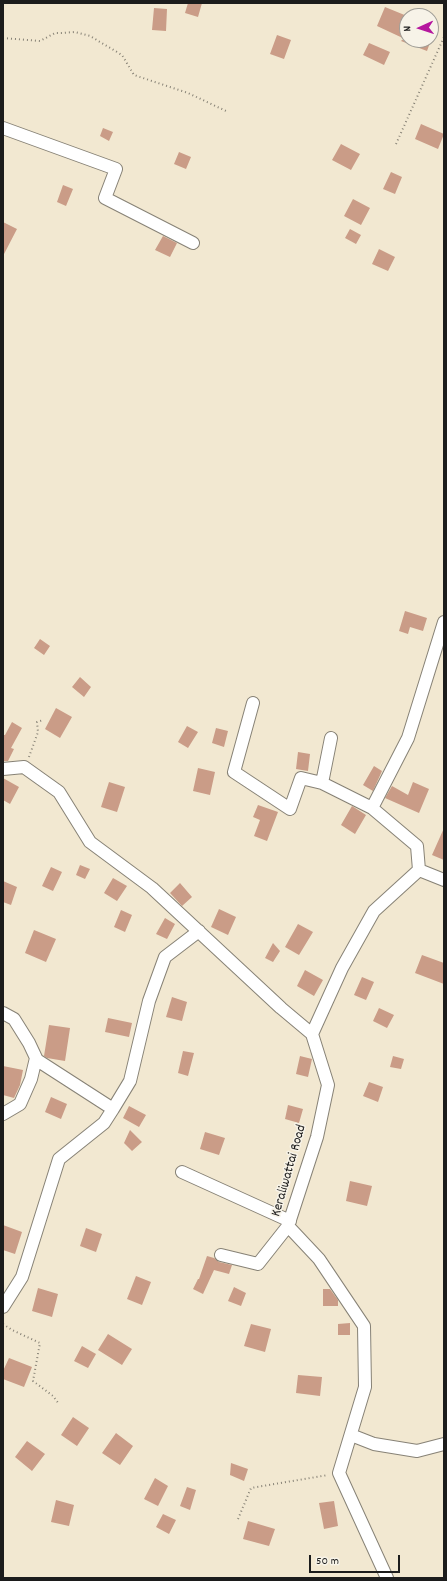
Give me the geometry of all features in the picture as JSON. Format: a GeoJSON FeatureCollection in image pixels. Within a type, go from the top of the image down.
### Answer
{"type":"FeatureCollection","features":[{"type":"Feature","properties":{"kind":"street"},"geometry":{"type":"LineString","coordinates":[[3,128],[116,169],[105,198],[193,243]]}},
{"type":"Feature","properties":{"kind":"street"},"geometry":{"type":"LineString","coordinates":[[372,808],[408,738],[444,622]]}},
{"type":"Feature","properties":{"kind":"street"},"geometry":{"type":"LineString","coordinates":[[253,703],[234,772],[290,809],[301,778],[322,783],[372,808],[417,846],[419,870]]}},
{"type":"Feature","properties":{"kind":"street"},"geometry":{"type":"LineString","coordinates":[[322,783],[330,738]]}},
{"type":"Feature","properties":{"kind":"street"},"geometry":{"type":"LineString","coordinates":[[3,769],[24,767],[59,792],[90,842],[152,888],[281,1008],[312,1034],[342,968],[374,911],[419,870]]}},
{"type":"Feature","properties":{"kind":"street"},"geometry":{"type":"LineString","coordinates":[[419,870],[444,880]]}},
{"type":"Feature","properties":{"kind":"street"},"geometry":{"type":"LineString","coordinates":[[3,1306],[22,1277],[59,1159],[104,1123],[113,1109],[130,1081],[149,1001],[165,957],[199,931]]}},
{"type":"Feature","properties":{"kind":"street"},"geometry":{"type":"LineString","coordinates":[[3,1013],[14,1019],[29,1043],[36,1058],[113,1109]]}},
{"type":"Feature","properties":{"kind":"street","name":"Keraliwattai Road"},"geometry":{"type":"LineString","coordinates":[[312,1034],[328,1085],[317,1137],[289,1223],[319,1259],[364,1326],[365,1387],[339,1473]]}},
{"type":"Feature","properties":{"kind":"street"},"geometry":{"type":"LineString","coordinates":[[3,1114],[20,1104],[31,1079],[36,1058]]}},
{"type":"Feature","properties":{"kind":"street"},"geometry":{"type":"LineString","coordinates":[[182,1172],[289,1223],[258,1264],[221,1255]]}},
{"type":"Feature","properties":{"kind":"street"},"geometry":{"type":"LineString","coordinates":[[351,1436],[374,1444],[417,1451],[444,1444]]}},
{"type":"Feature","properties":{"kind":"street"},"geometry":{"type":"LineString","coordinates":[[339,1473],[387,1578]]}},
{"type":"Feature","properties":{"kind":"path"},"geometry":{"type":"LineString","coordinates":[[3,38],[40,41],[55,33],[61,32],[75,32],[90,36],[122,55],[134,75],[188,93],[226,112]]}},
{"type":"Feature","properties":{"kind":"path"},"geometry":{"type":"LineString","coordinates":[[396,144],[444,37]]}},
{"type":"Feature","properties":{"kind":"path"},"geometry":{"type":"LineString","coordinates":[[24,767],[38,732],[37,722],[42,720]]}},
{"type":"Feature","properties":{"kind":"path"},"geometry":{"type":"LineString","coordinates":[[3,1324],[12,1330],[40,1343],[33,1382],[53,1396],[59,1404]]}},
{"type":"Feature","properties":{"kind":"path"},"geometry":{"type":"LineString","coordinates":[[238,1519],[250,1488],[339,1473]]}},
{"type":"Feature","properties":{"kind":"building"},"geometry":{"type":"Polygon","coordinates":[[[188,3],[202,3],[198,17],[185,13],[188,3]]]}},
{"type":"Feature","properties":{"kind":"building"},"geometry":{"type":"Polygon","coordinates":[[[385,7],[399,13],[399,36],[377,26],[385,7]]]}},
{"type":"Feature","properties":{"kind":"building"},"geometry":{"type":"Polygon","coordinates":[[[154,8],[167,9],[166,31],[152,30],[154,8]]]}},
{"type":"Feature","properties":{"kind":"building"},"geometry":{"type":"Polygon","coordinates":[[[277,35],[291,40],[284,59],[270,54],[277,35]]]}},
{"type":"Feature","properties":{"kind":"building"},"geometry":{"type":"Polygon","coordinates":[[[369,43],[390,52],[384,65],[363,55],[369,43]]]}},
{"type":"Feature","properties":{"kind":"building"},"geometry":{"type":"Polygon","coordinates":[[[419,48],[428,48],[427,51],[419,48]]]}},
{"type":"Feature","properties":{"kind":"building"},"geometry":{"type":"Polygon","coordinates":[[[421,124],[444,134],[438,149],[415,139],[421,124]]]}},
{"type":"Feature","properties":{"kind":"building"},"geometry":{"type":"Polygon","coordinates":[[[103,128],[113,132],[109,141],[100,136],[103,128]]]}},
{"type":"Feature","properties":{"kind":"building"},"geometry":{"type":"Polygon","coordinates":[[[341,144],[360,154],[351,170],[332,160],[341,144]]]}},
{"type":"Feature","properties":{"kind":"building"},"geometry":{"type":"Polygon","coordinates":[[[179,152],[191,157],[186,169],[174,164],[179,152]]]}},
{"type":"Feature","properties":{"kind":"building"},"geometry":{"type":"Polygon","coordinates":[[[391,172],[402,177],[395,194],[383,189],[391,172]]]}},
{"type":"Feature","properties":{"kind":"building"},"geometry":{"type":"Polygon","coordinates":[[[63,185],[73,189],[66,206],[57,202],[63,185]]]}},
{"type":"Feature","properties":{"kind":"building"},"geometry":{"type":"Polygon","coordinates":[[[353,199],[370,208],[361,225],[344,216],[353,199]]]}},
{"type":"Feature","properties":{"kind":"building"},"geometry":{"type":"Polygon","coordinates":[[[3,222],[17,229],[3,256],[3,222]]]}},
{"type":"Feature","properties":{"kind":"building"},"geometry":{"type":"Polygon","coordinates":[[[350,229],[361,235],[356,244],[345,238],[350,229]]]}},
{"type":"Feature","properties":{"kind":"building"},"geometry":{"type":"Polygon","coordinates":[[[163,236],[177,243],[170,257],[155,250],[163,236]]]}},
{"type":"Feature","properties":{"kind":"building"},"geometry":{"type":"Polygon","coordinates":[[[379,249],[395,257],[388,271],[372,264],[379,249]]]}},
{"type":"Feature","properties":{"kind":"building"},"geometry":{"type":"Polygon","coordinates":[[[405,611],[427,618],[423,631],[410,627],[408,634],[399,631],[405,611]]]}},
{"type":"Feature","properties":{"kind":"building"},"geometry":{"type":"Polygon","coordinates":[[[40,639],[50,646],[44,655],[34,648],[40,639]]]}},
{"type":"Feature","properties":{"kind":"building"},"geometry":{"type":"Polygon","coordinates":[[[80,677],[91,687],[84,697],[72,687],[80,677]]]}},
{"type":"Feature","properties":{"kind":"building"},"geometry":{"type":"Polygon","coordinates":[[[56,708],[72,717],[60,738],[45,729],[56,708]]]}},
{"type":"Feature","properties":{"kind":"building"},"geometry":{"type":"Polygon","coordinates":[[[12,722],[22,728],[11,748],[14,749],[8,761],[3,761],[3,735],[5,735],[12,722]]]}},
{"type":"Feature","properties":{"kind":"building"},"geometry":{"type":"Polygon","coordinates":[[[187,726],[198,732],[188,748],[178,742],[187,726]]]}},
{"type":"Feature","properties":{"kind":"building"},"geometry":{"type":"Polygon","coordinates":[[[216,728],[228,731],[224,747],[212,743],[216,728]]]}},
{"type":"Feature","properties":{"kind":"building"},"geometry":{"type":"Polygon","coordinates":[[[298,752],[310,754],[308,771],[296,769],[298,752]]]}},
{"type":"Feature","properties":{"kind":"building"},"geometry":{"type":"Polygon","coordinates":[[[374,766],[382,771],[373,791],[363,785],[374,766]]]}},
{"type":"Feature","properties":{"kind":"building"},"geometry":{"type":"Polygon","coordinates":[[[198,768],[215,772],[210,795],[193,791],[198,768]]]}},
{"type":"Feature","properties":{"kind":"building"},"geometry":{"type":"Polygon","coordinates":[[[3,778],[19,787],[10,804],[3,800],[3,778]]]}},
{"type":"Feature","properties":{"kind":"building"},"geometry":{"type":"Polygon","coordinates":[[[109,782],[125,787],[117,812],[101,807],[109,782]]]}},
{"type":"Feature","properties":{"kind":"building"},"geometry":{"type":"Polygon","coordinates":[[[413,782],[429,789],[419,813],[385,798],[392,786],[408,795],[413,782]]]}},
{"type":"Feature","properties":{"kind":"building"},"geometry":{"type":"Polygon","coordinates":[[[258,805],[278,812],[267,841],[254,836],[260,820],[253,817],[258,805]]]}},
{"type":"Feature","properties":{"kind":"building"},"geometry":{"type":"Polygon","coordinates":[[[352,806],[366,815],[355,834],[341,825],[352,806]]]}},
{"type":"Feature","properties":{"kind":"building"},"geometry":{"type":"Polygon","coordinates":[[[444,828],[444,860],[432,855],[444,828]]]}},
{"type":"Feature","properties":{"kind":"building"},"geometry":{"type":"Polygon","coordinates":[[[80,865],[90,869],[85,879],[76,875],[80,865]]]}},
{"type":"Feature","properties":{"kind":"building"},"geometry":{"type":"Polygon","coordinates":[[[51,867],[62,872],[53,891],[42,886],[51,867]]]}},
{"type":"Feature","properties":{"kind":"building"},"geometry":{"type":"Polygon","coordinates":[[[113,878],[127,886],[117,901],[104,893],[113,878]]]}},
{"type":"Feature","properties":{"kind":"building"},"geometry":{"type":"Polygon","coordinates":[[[3,881],[17,887],[11,905],[3,902],[3,881]]]}},
{"type":"Feature","properties":{"kind":"building"},"geometry":{"type":"Polygon","coordinates":[[[180,883],[192,897],[182,906],[170,893],[180,883]]]}},
{"type":"Feature","properties":{"kind":"building"},"geometry":{"type":"Polygon","coordinates":[[[219,909],[236,917],[228,935],[211,927],[219,909]]]}},
{"type":"Feature","properties":{"kind":"building"},"geometry":{"type":"Polygon","coordinates":[[[121,910],[132,915],[125,932],[114,927],[121,910]]]}},
{"type":"Feature","properties":{"kind":"building"},"geometry":{"type":"Polygon","coordinates":[[[165,918],[175,924],[167,939],[156,934],[165,918]]]}},
{"type":"Feature","properties":{"kind":"building"},"geometry":{"type":"Polygon","coordinates":[[[298,924],[313,932],[299,955],[285,947],[298,924]]]}},
{"type":"Feature","properties":{"kind":"building"},"geometry":{"type":"Polygon","coordinates":[[[34,930],[56,939],[46,962],[25,953],[34,930]]]}},
{"type":"Feature","properties":{"kind":"building"},"geometry":{"type":"Polygon","coordinates":[[[273,943],[280,951],[273,962],[265,958],[273,943]]]}},
{"type":"Feature","properties":{"kind":"building"},"geometry":{"type":"Polygon","coordinates":[[[422,955],[444,963],[444,984],[415,973],[422,955]]]}},
{"type":"Feature","properties":{"kind":"building"},"geometry":{"type":"Polygon","coordinates":[[[305,970],[323,980],[314,996],[297,986],[305,970]]]}},
{"type":"Feature","properties":{"kind":"building"},"geometry":{"type":"Polygon","coordinates":[[[362,977],[374,982],[366,1000],[354,995],[362,977]]]}},
{"type":"Feature","properties":{"kind":"building"},"geometry":{"type":"Polygon","coordinates":[[[172,997],[187,1002],[182,1021],[166,1017],[172,997]]]}},
{"type":"Feature","properties":{"kind":"building"},"geometry":{"type":"Polygon","coordinates":[[[379,1008],[394,1015],[387,1028],[373,1021],[379,1008]]]}},
{"type":"Feature","properties":{"kind":"building"},"geometry":{"type":"Polygon","coordinates":[[[108,1018],[132,1023],[129,1037],[105,1032],[108,1018]]]}},
{"type":"Feature","properties":{"kind":"building"},"geometry":{"type":"Polygon","coordinates":[[[49,1025],[70,1028],[65,1061],[47,1058],[44,1056],[49,1025]]]}},
{"type":"Feature","properties":{"kind":"building"},"geometry":{"type":"Polygon","coordinates":[[[183,1051],[194,1053],[188,1076],[178,1073],[183,1051]]]}},
{"type":"Feature","properties":{"kind":"building"},"geometry":{"type":"Polygon","coordinates":[[[300,1056],[312,1059],[308,1077],[296,1074],[300,1056]]]}},
{"type":"Feature","properties":{"kind":"building"},"geometry":{"type":"Polygon","coordinates":[[[393,1056],[404,1059],[401,1069],[390,1067],[393,1056]]]}},
{"type":"Feature","properties":{"kind":"building"},"geometry":{"type":"Polygon","coordinates":[[[3,1066],[23,1070],[20,1085],[14,1098],[3,1095],[3,1066]]]}},
{"type":"Feature","properties":{"kind":"building"},"geometry":{"type":"Polygon","coordinates":[[[369,1082],[383,1087],[378,1102],[363,1096],[369,1082]]]}},
{"type":"Feature","properties":{"kind":"building"},"geometry":{"type":"Polygon","coordinates":[[[51,1097],[67,1104],[61,1119],[45,1112],[51,1097]]]}},
{"type":"Feature","properties":{"kind":"building"},"geometry":{"type":"Polygon","coordinates":[[[288,1105],[303,1109],[299,1123],[285,1119],[288,1105]]]}},
{"type":"Feature","properties":{"kind":"building"},"geometry":{"type":"Polygon","coordinates":[[[129,1106],[146,1115],[139,1127],[123,1118],[129,1106]]]}},
{"type":"Feature","properties":{"kind":"building"},"geometry":{"type":"Polygon","coordinates":[[[130,1130],[142,1142],[132,1151],[124,1143],[130,1130]]]}},
{"type":"Feature","properties":{"kind":"building"},"geometry":{"type":"Polygon","coordinates":[[[205,1132],[225,1138],[219,1155],[200,1149],[205,1132]]]}},
{"type":"Feature","properties":{"kind":"building"},"geometry":{"type":"Polygon","coordinates":[[[350,1181],[372,1186],[367,1206],[346,1201],[350,1181]]]}},
{"type":"Feature","properties":{"kind":"building"},"geometry":{"type":"Polygon","coordinates":[[[3,1225],[22,1232],[15,1254],[3,1250],[3,1225]]]}},
{"type":"Feature","properties":{"kind":"building"},"geometry":{"type":"Polygon","coordinates":[[[86,1228],[102,1234],[96,1252],[80,1246],[86,1228]]]}},
{"type":"Feature","properties":{"kind":"building"},"geometry":{"type":"Polygon","coordinates":[[[207,1256],[214,1258],[219,1262],[232,1265],[229,1274],[214,1270],[203,1294],[193,1289],[199,1279],[207,1256]]]}},
{"type":"Feature","properties":{"kind":"building"},"geometry":{"type":"Polygon","coordinates":[[[136,1276],[151,1282],[142,1305],[127,1299],[136,1276]]]}},
{"type":"Feature","properties":{"kind":"building"},"geometry":{"type":"Polygon","coordinates":[[[234,1287],[246,1293],[241,1306],[228,1301],[234,1287]]]}},
{"type":"Feature","properties":{"kind":"building"},"geometry":{"type":"Polygon","coordinates":[[[38,1288],[58,1294],[52,1317],[32,1311],[38,1288]]]}},
{"type":"Feature","properties":{"kind":"building"},"geometry":{"type":"Polygon","coordinates":[[[323,1289],[330,1289],[338,1300],[338,1306],[323,1306],[323,1289]]]}},
{"type":"Feature","properties":{"kind":"building"},"geometry":{"type":"Polygon","coordinates":[[[350,1323],[350,1335],[338,1335],[338,1324],[350,1323]]]}},
{"type":"Feature","properties":{"kind":"building"},"geometry":{"type":"Polygon","coordinates":[[[251,1324],[271,1329],[265,1352],[244,1346],[251,1324]]]}},
{"type":"Feature","properties":{"kind":"building"},"geometry":{"type":"Polygon","coordinates":[[[108,1334],[132,1349],[122,1365],[98,1350],[108,1334]]]}},
{"type":"Feature","properties":{"kind":"building"},"geometry":{"type":"Polygon","coordinates":[[[82,1346],[96,1354],[88,1368],[74,1361],[82,1346]]]}},
{"type":"Feature","properties":{"kind":"building"},"geometry":{"type":"Polygon","coordinates":[[[9,1358],[32,1367],[24,1387],[3,1379],[3,1371],[9,1358]]]}},
{"type":"Feature","properties":{"kind":"building"},"geometry":{"type":"Polygon","coordinates":[[[298,1375],[322,1377],[320,1396],[296,1393],[298,1375]]]}},
{"type":"Feature","properties":{"kind":"building"},"geometry":{"type":"Polygon","coordinates":[[[73,1417],[89,1428],[77,1446],[61,1435],[73,1417]]]}},
{"type":"Feature","properties":{"kind":"building"},"geometry":{"type":"Polygon","coordinates":[[[116,1433],[133,1446],[120,1465],[102,1453],[116,1433]]]}},
{"type":"Feature","properties":{"kind":"building"},"geometry":{"type":"Polygon","coordinates":[[[27,1441],[45,1454],[32,1471],[15,1457],[27,1441]]]}},
{"type":"Feature","properties":{"kind":"building"},"geometry":{"type":"Polygon","coordinates":[[[231,1463],[248,1469],[244,1481],[230,1475],[231,1463]]]}},
{"type":"Feature","properties":{"kind":"building"},"geometry":{"type":"Polygon","coordinates":[[[155,1478],[168,1486],[158,1506],[144,1499],[155,1478]]]}},
{"type":"Feature","properties":{"kind":"building"},"geometry":{"type":"Polygon","coordinates":[[[187,1487],[196,1490],[190,1510],[180,1506],[187,1487]]]}},
{"type":"Feature","properties":{"kind":"building"},"geometry":{"type":"Polygon","coordinates":[[[56,1500],[74,1505],[69,1526],[51,1522],[56,1500]]]}},
{"type":"Feature","properties":{"kind":"building"},"geometry":{"type":"Polygon","coordinates":[[[334,1501],[338,1526],[324,1529],[319,1503],[334,1501]]]}},
{"type":"Feature","properties":{"kind":"building"},"geometry":{"type":"Polygon","coordinates":[[[163,1514],[176,1520],[169,1534],[156,1527],[163,1514]]]}},
{"type":"Feature","properties":{"kind":"building"},"geometry":{"type":"Polygon","coordinates":[[[248,1521],[275,1529],[269,1546],[243,1539],[248,1521]]]}}]}
